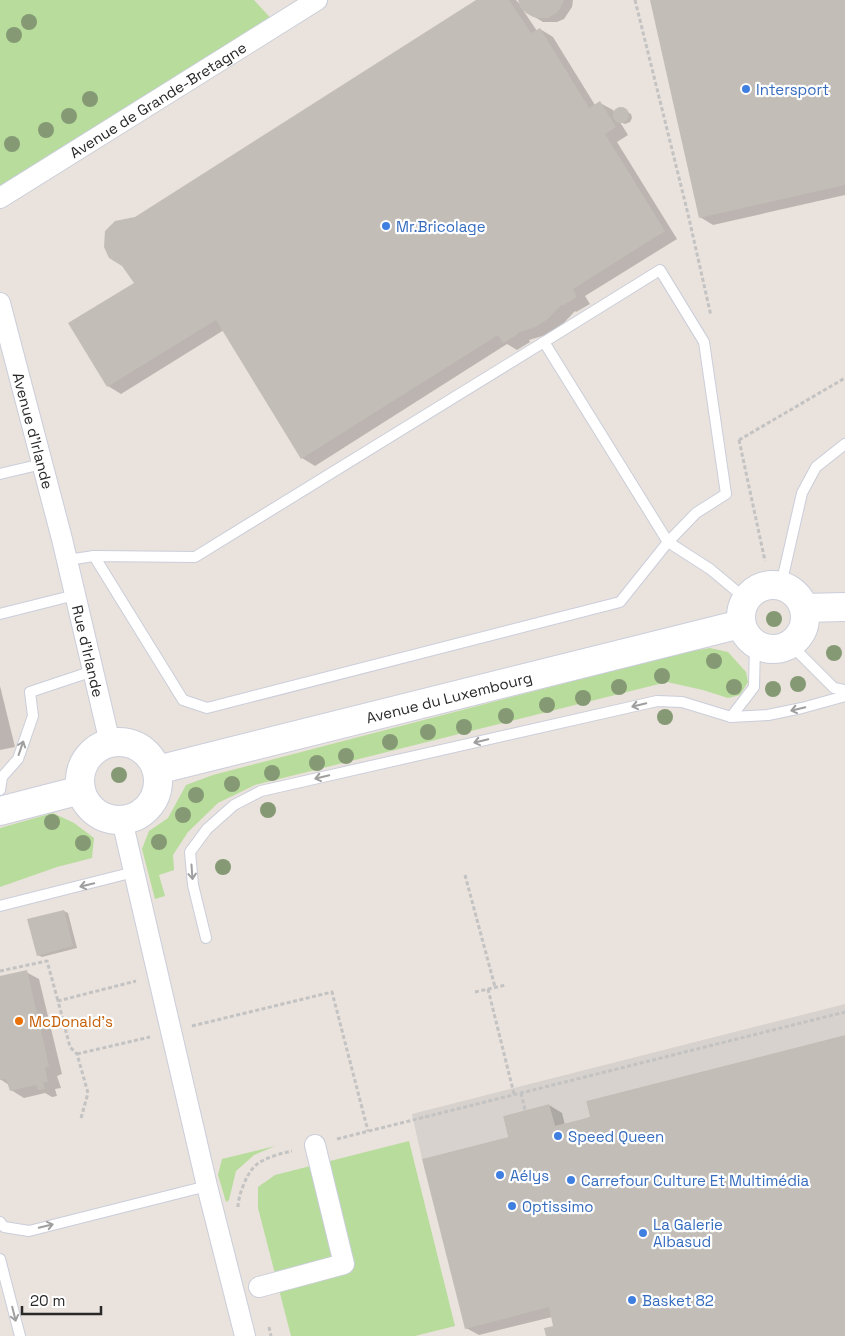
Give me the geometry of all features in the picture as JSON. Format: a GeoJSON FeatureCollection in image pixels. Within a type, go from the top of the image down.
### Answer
{"type":"FeatureCollection","features":[{"type":"Feature","properties":{"kind":"street","name":"Avenue de Grande-Bretagne"},"geometry":{"type":"LineString","coordinates":[[0,198],[317,0]]}},
{"type":"Feature","properties":{"kind":"street","name":"Avenue d'Irlande"},"geometry":{"type":"LineString","coordinates":[[0,303],[67,560]]}},
{"type":"Feature","properties":{"kind":"street","name":"Rue d'Irlande"},"geometry":{"type":"LineString","coordinates":[[67,560],[110,743]]}},
{"type":"Feature","properties":{"kind":"street"},"geometry":{"type":"LineString","coordinates":[[781,585],[796,593],[804,608],[806,619],[798,637],[790,644],[773,650],[747,622],[753,591],[761,586],[781,585]]}},
{"type":"Feature","properties":{"kind":"street"},"geometry":{"type":"LineString","coordinates":[[804,608],[845,607]]}},
{"type":"Feature","properties":{"kind":"street","name":"Avenue du Luxembourg"},"geometry":{"type":"LineString","coordinates":[[157,770],[747,622]]}},
{"type":"Feature","properties":{"kind":"street"},"geometry":{"type":"LineString","coordinates":[[122,742],[133,744],[144,750],[152,759],[157,770],[159,781],[152,803],[134,817],[122,820],[109,818],[97,812],[87,803],[81,790],[80,778],[83,766],[89,756],[98,748],[110,743],[122,742]]}},
{"type":"Feature","properties":{"kind":"street"},"geometry":{"type":"LineString","coordinates":[[0,812],[81,790]]}},
{"type":"Feature","properties":{"kind":"street"},"geometry":{"type":"LineString","coordinates":[[122,820],[207,1186],[245,1336]]}},
{"type":"Feature","properties":{"kind":"street"},"geometry":{"type":"LineString","coordinates":[[259,1287],[344,1264],[315,1145]]}},
{"type":"Feature","properties":{"kind":"lane"},"geometry":{"type":"LineString","coordinates":[[67,560],[94,556],[195,556],[660,270],[704,342],[726,494],[696,513],[668,542],[620,602],[207,708],[183,700],[94,556]]}},
{"type":"Feature","properties":{"kind":"lane"},"geometry":{"type":"LineString","coordinates":[[544,342],[668,542],[710,569],[747,622],[754,687],[731,717]]}},
{"type":"Feature","properties":{"kind":"lane"},"geometry":{"type":"LineString","coordinates":[[781,585],[802,493],[816,467],[845,444]]}},
{"type":"Feature","properties":{"kind":"lane"},"geometry":{"type":"LineString","coordinates":[[0,474],[42,464]]}},
{"type":"Feature","properties":{"kind":"lane"},"geometry":{"type":"LineString","coordinates":[[0,614],[75,596]]}},
{"type":"Feature","properties":{"kind":"lane"},"geometry":{"type":"LineString","coordinates":[[790,644],[834,688],[845,690]]}},
{"type":"Feature","properties":{"kind":"lane"},"geometry":{"type":"LineString","coordinates":[[0,790],[1,777],[18,759],[33,716],[30,692],[93,670]]}},
{"type":"Feature","properties":{"kind":"lane"},"geometry":{"type":"LineString","coordinates":[[206,938],[193,885],[190,852],[207,829],[234,805],[261,791],[658,701],[682,702],[731,717],[768,715],[845,696]]}},
{"type":"Feature","properties":{"kind":"lane"},"geometry":{"type":"LineString","coordinates":[[0,906],[134,872]]}},
{"type":"Feature","properties":{"kind":"lane"},"geometry":{"type":"LineString","coordinates":[[0,1222],[4,1227],[29,1231],[207,1186]]}},
{"type":"Feature","properties":{"kind":"lane"},"geometry":{"type":"LineString","coordinates":[[0,1258],[20,1336]]}},
{"type":"Feature","properties":{"kind":"path"},"geometry":{"type":"LineString","coordinates":[[635,0],[712,320]]}},
{"type":"Feature","properties":{"kind":"path"},"geometry":{"type":"LineString","coordinates":[[739,440],[845,378]]}},
{"type":"Feature","properties":{"kind":"path"},"geometry":{"type":"LineString","coordinates":[[737,431],[765,561]]}},
{"type":"Feature","properties":{"kind":"path"},"geometry":{"type":"LineString","coordinates":[[465,875],[495,988]]}},
{"type":"Feature","properties":{"kind":"path"},"geometry":{"type":"LineString","coordinates":[[0,971],[47,961],[70,1047],[77,1054],[88,1093],[81,1118]]}},
{"type":"Feature","properties":{"kind":"path"},"geometry":{"type":"LineString","coordinates":[[58,1001],[139,981]]}},
{"type":"Feature","properties":{"kind":"path"},"geometry":{"type":"LineString","coordinates":[[475,992],[506,985]]}},
{"type":"Feature","properties":{"kind":"path"},"geometry":{"type":"LineString","coordinates":[[488,989],[514,1094]]}},
{"type":"Feature","properties":{"kind":"path"},"geometry":{"type":"LineString","coordinates":[[77,1054],[332,992],[368,1132]]}},
{"type":"Feature","properties":{"kind":"path"},"geometry":{"type":"LineString","coordinates":[[240,1214],[238,1205],[243,1184],[255,1165],[280,1154],[845,1012]]}},
{"type":"Feature","properties":{"kind":"path"},"geometry":{"type":"LineString","coordinates":[[521,1093],[526,1110]]}},
{"type":"Feature","properties":{"kind":"path"},"geometry":{"type":"LineString","coordinates":[[259,1287],[271,1336]]}},
{"type":"Feature","properties":{"kind":"green space"},"geometry":{"type":"Polygon","coordinates":[[[0,0],[254,0],[277,25],[0,198],[0,0]]]}},
{"type":"Feature","properties":{"kind":"green space"},"geometry":{"type":"Polygon","coordinates":[[[710,648],[728,652],[746,672],[748,682],[740,695],[728,698],[667,682],[255,785],[218,803],[188,832],[173,855],[174,870],[159,875],[165,896],[155,899],[142,849],[149,831],[168,818],[186,785],[213,775],[681,653],[710,648]]]}},
{"type":"Feature","properties":{"kind":"green space"},"geometry":{"type":"Polygon","coordinates":[[[53,813],[74,823],[94,838],[92,858],[57,867],[0,887],[0,828],[53,813]]]}},
{"type":"Feature","properties":{"kind":"green space"},"geometry":{"type":"Polygon","coordinates":[[[409,1141],[455,1326],[415,1336],[291,1336],[258,1208],[258,1187],[275,1175],[409,1141]]]}},
{"type":"Feature","properties":{"kind":"green space"},"geometry":{"type":"Polygon","coordinates":[[[275,1146],[254,1155],[236,1171],[229,1200],[226,1202],[218,1175],[222,1159],[275,1146]]]}},
{"type":"Feature","properties":{"kind":"shaded area"},"geometry":{"type":"Polygon","coordinates":[[[845,1004],[845,1035],[586,1101],[590,1117],[555,1126],[549,1104],[503,1116],[508,1137],[422,1159],[412,1114],[845,1004]]]}},
{"type":"Feature","properties":{"kind":"building","name":"Mr.Bricolage"},"geometry":{"type":"Polygon","coordinates":[[[476,0],[509,0],[531,33],[540,28],[589,108],[600,101],[616,127],[605,134],[665,231],[573,289],[577,297],[562,306],[562,304],[548,319],[536,327],[517,333],[503,343],[498,335],[301,459],[216,320],[107,387],[68,323],[134,283],[122,266],[109,258],[104,247],[105,231],[115,221],[135,217],[476,0]]]}},
{"type":"Feature","properties":{"kind":"building"},"geometry":{"type":"Polygon","coordinates":[[[518,0],[564,0],[560,9],[555,14],[548,18],[540,18],[526,13],[520,7],[518,0]]]}},
{"type":"Feature","properties":{"kind":"building"},"geometry":{"type":"Polygon","coordinates":[[[650,0],[845,0],[845,185],[699,218],[650,0]]]}},
{"type":"Feature","properties":{"kind":"building"},"geometry":{"type":"Polygon","coordinates":[[[621,107],[629,115],[621,123],[613,115],[621,107]]]}},
{"type":"Feature","properties":{"kind":"building"},"geometry":{"type":"Polygon","coordinates":[[[64,910],[73,946],[37,956],[27,919],[64,910]]]}},
{"type":"Feature","properties":{"kind":"building","name":"McDonald's"},"geometry":{"type":"Polygon","coordinates":[[[27,970],[49,1066],[45,1068],[48,1082],[43,1082],[45,1089],[38,1090],[36,1085],[10,1091],[6,1079],[0,1080],[0,976],[27,970]]]}},
{"type":"Feature","properties":{"kind":"building","name":"La Galerie Albasud"},"geometry":{"type":"Polygon","coordinates":[[[845,1035],[845,1336],[546,1336],[544,1328],[553,1326],[549,1307],[465,1329],[422,1159],[508,1137],[503,1116],[549,1104],[555,1126],[590,1117],[586,1101],[845,1035]]]}},
{"type":"Feature","properties":{"kind":"place","name":"Intersport"},"geometry":{"type":"Point","coordinates":[746,89]}},
{"type":"Feature","properties":{"kind":"place","name":"Mr.Bricolage"},"geometry":{"type":"Point","coordinates":[386,226]}},
{"type":"Feature","properties":{"kind":"place","name":"McDonald's"},"geometry":{"type":"Point","coordinates":[19,1021]}},
{"type":"Feature","properties":{"kind":"place","name":"Speed Queen"},"geometry":{"type":"Point","coordinates":[558,1136]}},
{"type":"Feature","properties":{"kind":"place","name":"Aélys"},"geometry":{"type":"Point","coordinates":[500,1175]}},
{"type":"Feature","properties":{"kind":"place","name":"Carrefour Culture Et Multimédia"},"geometry":{"type":"Point","coordinates":[571,1180]}},
{"type":"Feature","properties":{"kind":"place","name":"Optissimo"},"geometry":{"type":"Point","coordinates":[512,1206]}},
{"type":"Feature","properties":{"kind":"place","name":"La Galerie Albasud"},"geometry":{"type":"Point","coordinates":[643,1233]}},
{"type":"Feature","properties":{"kind":"place","name":"Basket 82"},"geometry":{"type":"Point","coordinates":[632,1300]}}]}
